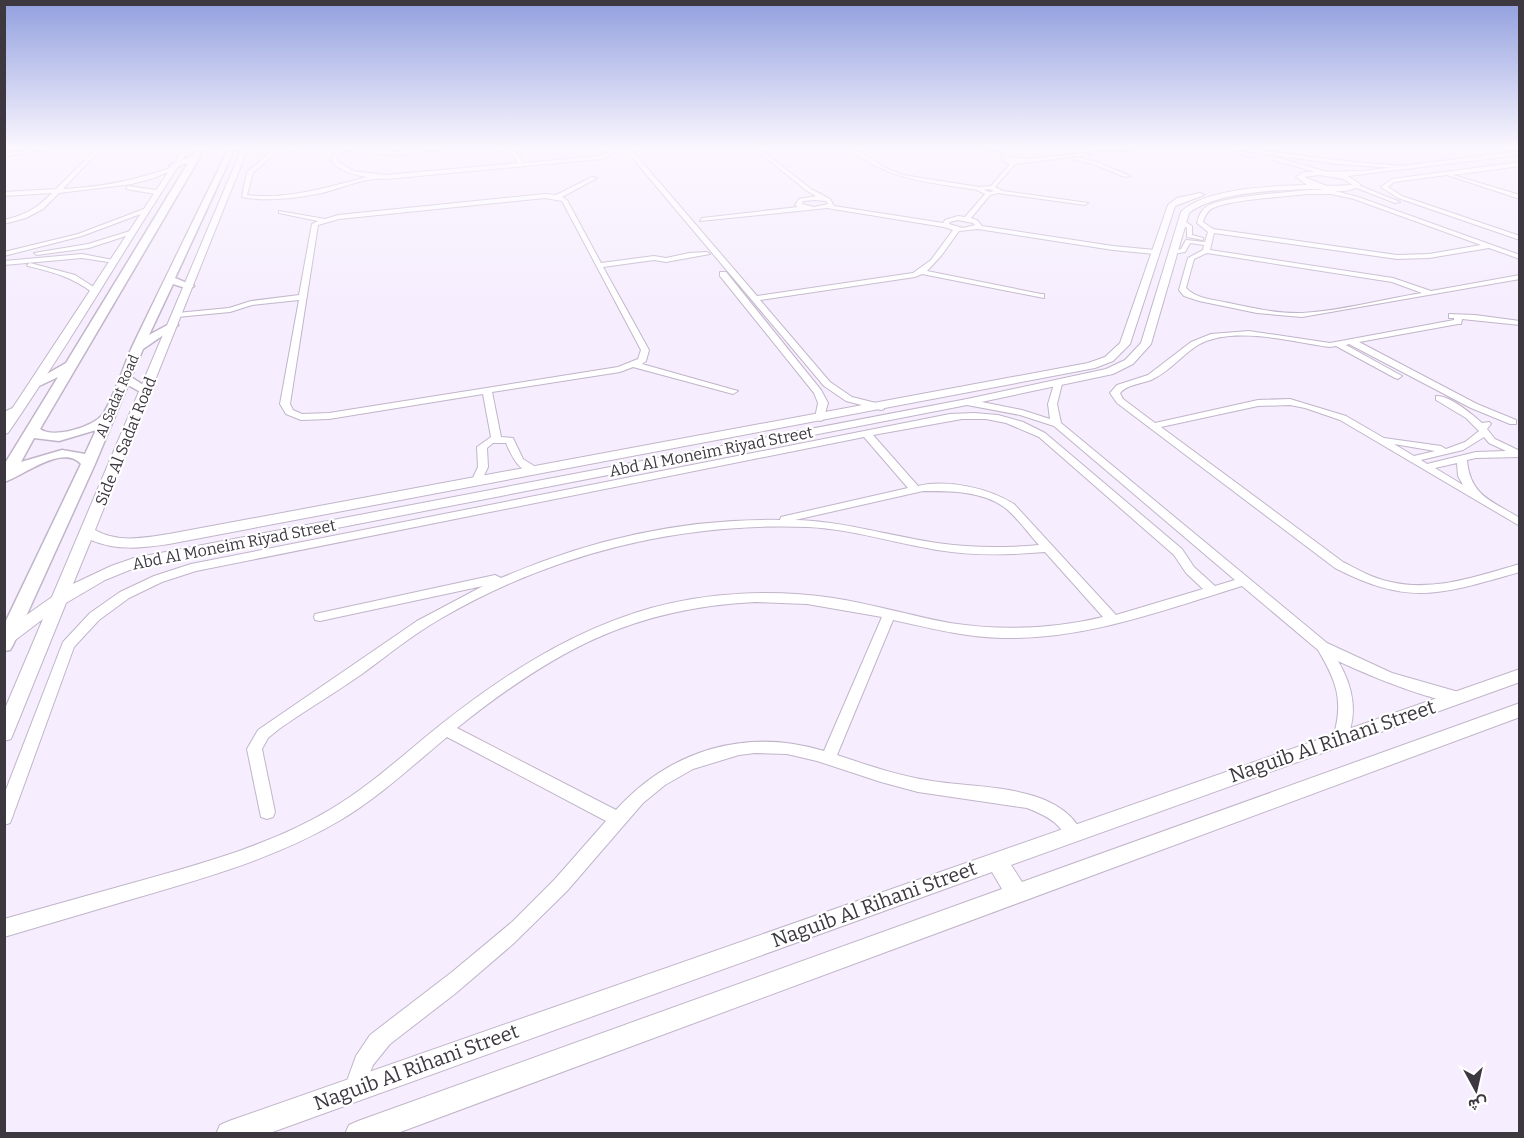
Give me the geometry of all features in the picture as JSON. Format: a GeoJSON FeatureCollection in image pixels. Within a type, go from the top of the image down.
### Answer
{"type":"FeatureCollection","features":[{"type":"Feature","properties":{"kind":"main road"},"geometry":{"type":"LineString","coordinates":[[4,478],[167,201]]}},
{"type":"Feature","properties":{"kind":"main road","name":"Al Sadat Road"},"geometry":{"type":"LineString","coordinates":[[6,641],[88,464],[138,346],[213,201]]}},
{"type":"Feature","properties":{"kind":"main road"},"geometry":{"type":"LineString","coordinates":[[171,280],[189,286]]}},
{"type":"Feature","properties":{"kind":"main road"},"geometry":{"type":"LineString","coordinates":[[138,346],[176,317]]}},
{"type":"Feature","properties":{"kind":"main road"},"geometry":{"type":"LineString","coordinates":[[77,320],[91,330]]}},
{"type":"Feature","properties":{"kind":"main road"},"geometry":{"type":"LineString","coordinates":[[38,383],[69,366]]}},
{"type":"Feature","properties":{"kind":"main road"},"geometry":{"type":"LineString","coordinates":[[124,378],[146,391]]}},
{"type":"Feature","properties":{"kind":"main road"},"geometry":{"type":"LineString","coordinates":[[32,430],[43,437],[67,436],[93,428],[109,416]]}},
{"type":"Feature","properties":{"kind":"main road"},"geometry":{"type":"LineString","coordinates":[[4,478],[25,465],[54,456],[79,456],[86,459],[88,464]]}},
{"type":"Feature","properties":{"kind":"street"},"geometry":{"type":"LineString","coordinates":[[4,222],[37,211],[47,201]]}},
{"type":"Feature","properties":{"kind":"street"},"geometry":{"type":"LineString","coordinates":[[4,430],[38,383],[150,201]]}},
{"type":"Feature","properties":{"kind":"street","name":"Side Al Sadat Road"},"geometry":{"type":"LineString","coordinates":[[4,734],[89,532],[221,201]]}},
{"type":"Feature","properties":{"kind":"street"},"geometry":{"type":"LineString","coordinates":[[281,212],[322,220],[496,201]]}},
{"type":"Feature","properties":{"kind":"street"},"geometry":{"type":"LineString","coordinates":[[565,201],[645,350],[645,357],[635,365]]}},
{"type":"Feature","properties":{"kind":"street"},"geometry":{"type":"LineString","coordinates":[[665,201],[818,392],[823,403],[820,418]]}},
{"type":"Feature","properties":{"kind":"street"},"geometry":{"type":"LineString","coordinates":[[670,201],[832,389],[849,399],[881,407]]}},
{"type":"Feature","properties":{"kind":"street"},"geometry":{"type":"LineString","coordinates":[[801,201],[797,203],[804,208]]}},
{"type":"Feature","properties":{"kind":"street"},"geometry":{"type":"LineString","coordinates":[[827,201],[831,206]]}},
{"type":"Feature","properties":{"kind":"street"},"geometry":{"type":"LineString","coordinates":[[967,219],[982,201]]}},
{"type":"Feature","properties":{"kind":"street"},"geometry":{"type":"LineString","coordinates":[[1070,201],[1085,203]]}},
{"type":"Feature","properties":{"kind":"street","name":"Abd Al Moneim Riyad Street"},"geometry":{"type":"LineString","coordinates":[[89,532],[96,538],[122,544],[169,539],[1079,369],[1109,359],[1125,344],[1170,209],[1178,201]]}},
{"type":"Feature","properties":{"kind":"street","name":"Abd Al Moneim Riyad Street"},"geometry":{"type":"LineString","coordinates":[[6,641],[59,600],[94,578],[113,569],[165,556],[967,402],[1109,372],[1137,357],[1146,344],[1186,209],[1202,201]]}},
{"type":"Feature","properties":{"kind":"street"},"geometry":{"type":"LineString","coordinates":[[1239,201],[1217,204],[1202,214],[1201,225],[1211,231],[1396,257],[1429,256],[1490,246]]}},
{"type":"Feature","properties":{"kind":"street"},"geometry":{"type":"LineString","coordinates":[[1365,201],[1520,257]]}},
{"type":"Feature","properties":{"kind":"street"},"geometry":{"type":"LineString","coordinates":[[1393,201],[1520,250]]}},
{"type":"Feature","properties":{"kind":"street"},"geometry":{"type":"LineString","coordinates":[[1394,201],[1520,245]]}},
{"type":"Feature","properties":{"kind":"street"},"geometry":{"type":"LineString","coordinates":[[1412,201],[1520,238]]}},
{"type":"Feature","properties":{"kind":"street"},"geometry":{"type":"LineString","coordinates":[[702,220],[831,206],[947,223],[967,219],[978,223],[978,227]]}},
{"type":"Feature","properties":{"kind":"street"},"geometry":{"type":"LineString","coordinates":[[5,259],[144,211]]}},
{"type":"Feature","properties":{"kind":"street"},"geometry":{"type":"LineString","coordinates":[[322,220],[314,226],[285,404],[294,415],[329,416],[635,365],[733,391]]}},
{"type":"Feature","properties":{"kind":"street"},"geometry":{"type":"LineString","coordinates":[[1182,222],[1190,227],[1190,237],[1207,245]]}},
{"type":"Feature","properties":{"kind":"street"},"geometry":{"type":"LineString","coordinates":[[947,223],[957,229],[978,227],[1113,248],[1153,260],[1167,273]]}},
{"type":"Feature","properties":{"kind":"street"},"geometry":{"type":"LineString","coordinates":[[922,272],[957,229]]}},
{"type":"Feature","properties":{"kind":"street"},"geometry":{"type":"LineString","coordinates":[[1211,231],[1207,245],[1191,258],[1182,288],[1187,294],[1199,299],[1279,313],[1308,315],[1520,277]]}},
{"type":"Feature","properties":{"kind":"street"},"geometry":{"type":"LineString","coordinates":[[5,259],[97,244],[130,233]]}},
{"type":"Feature","properties":{"kind":"street"},"geometry":{"type":"LineString","coordinates":[[1173,252],[1183,250],[1188,242],[1207,245],[1393,280],[1430,293]]}},
{"type":"Feature","properties":{"kind":"street"},"geometry":{"type":"LineString","coordinates":[[599,265],[654,258],[666,260],[701,246]]}},
{"type":"Feature","properties":{"kind":"street"},"geometry":{"type":"LineString","coordinates":[[47,259],[56,254],[53,252]]}},
{"type":"Feature","properties":{"kind":"street"},"geometry":{"type":"LineString","coordinates":[[682,254],[707,254]]}},
{"type":"Feature","properties":{"kind":"street"},"geometry":{"type":"LineString","coordinates":[[5,259],[82,256],[115,261]]}},
{"type":"Feature","properties":{"kind":"street"},"geometry":{"type":"LineString","coordinates":[[5,259],[64,272],[77,277],[96,291]]}},
{"type":"Feature","properties":{"kind":"street"},"geometry":{"type":"LineString","coordinates":[[755,299],[906,277],[922,272],[1041,296]]}},
{"type":"Feature","properties":{"kind":"street"},"geometry":{"type":"LineString","coordinates":[[176,317],[211,308],[230,310],[251,303],[302,297]]}},
{"type":"Feature","properties":{"kind":"street"},"geometry":{"type":"LineString","coordinates":[[1397,331],[1396,328],[1400,326],[1422,321],[1448,324],[1459,321],[1458,317]]}},
{"type":"Feature","properties":{"kind":"street"},"geometry":{"type":"LineString","coordinates":[[1520,323],[1458,317],[1435,322],[1410,332],[1397,331],[1377,338],[1318,345],[1249,333],[1222,334],[1201,339],[1151,377],[1116,390],[1115,393],[1120,401],[1340,565],[1377,583],[1419,591],[1437,591],[1520,568]]}},
{"type":"Feature","properties":{"kind":"street"},"geometry":{"type":"LineString","coordinates":[[1352,342],[1474,406],[1516,423]]}},
{"type":"Feature","properties":{"kind":"street"},"geometry":{"type":"LineString","coordinates":[[1338,344],[1449,403],[1469,416],[1499,445],[1520,453]]}},
{"type":"Feature","properties":{"kind":"street"},"geometry":{"type":"LineString","coordinates":[[1057,424],[1052,399],[1058,384]]}},
{"type":"Feature","properties":{"kind":"street"},"geometry":{"type":"LineString","coordinates":[[487,390],[496,439]]}},
{"type":"Feature","properties":{"kind":"street"},"geometry":{"type":"LineString","coordinates":[[1153,426],[1273,401],[1327,411],[1520,523]]}},
{"type":"Feature","properties":{"kind":"street"},"geometry":{"type":"LineString","coordinates":[[967,402],[1004,408],[1057,424],[1322,646],[1346,660],[1400,683],[1456,697]]}},
{"type":"Feature","properties":{"kind":"street"},"geometry":{"type":"LineString","coordinates":[[4,416],[19,408]]}},
{"type":"Feature","properties":{"kind":"street"},"geometry":{"type":"LineString","coordinates":[[4,818],[68,645],[81,627],[99,611],[145,584],[195,567],[963,415],[999,418],[1042,435],[1178,552],[1190,570],[1213,591]]}},
{"type":"Feature","properties":{"kind":"street"},"geometry":{"type":"LineString","coordinates":[[1412,459],[1471,443],[1488,423],[1516,423]]}},
{"type":"Feature","properties":{"kind":"street"},"geometry":{"type":"LineString","coordinates":[[866,434],[915,489]]}},
{"type":"Feature","properties":{"kind":"street"},"geometry":{"type":"LineString","coordinates":[[1373,436],[1411,445],[1448,450]]}},
{"type":"Feature","properties":{"kind":"street"},"geometry":{"type":"LineString","coordinates":[[476,482],[483,467],[482,447],[487,442],[496,439],[510,441],[519,461],[535,471]]}},
{"type":"Feature","properties":{"kind":"street"},"geometry":{"type":"LineString","coordinates":[[697,441],[704,453]]}},
{"type":"Feature","properties":{"kind":"street"},"geometry":{"type":"LineString","coordinates":[[1426,467],[1491,453],[1520,453]]}},
{"type":"Feature","properties":{"kind":"street"},"geometry":{"type":"LineString","coordinates":[[1462,458],[1464,476],[1477,497]]}},
{"type":"Feature","properties":{"kind":"street"},"geometry":{"type":"LineString","coordinates":[[267,812],[254,749],[263,734],[441,613],[517,575],[555,560],[631,538],[698,527],[764,524],[807,519],[915,489],[941,488],[993,496],[1010,506],[1113,620]]}},
{"type":"Feature","properties":{"kind":"street"},"geometry":{"type":"LineString","coordinates":[[807,519],[955,549],[1004,551],[1048,548]]}},
{"type":"Feature","properties":{"kind":"street"},"geometry":{"type":"LineString","coordinates":[[165,556],[162,548],[169,539]]}},
{"type":"Feature","properties":{"kind":"street"},"geometry":{"type":"LineString","coordinates":[[320,617],[517,575]]}},
{"type":"Feature","properties":{"kind":"street"},"geometry":{"type":"LineString","coordinates":[[4,928],[240,860],[307,831],[356,800],[517,673],[551,653],[603,628],[657,611],[730,599],[766,598],[832,602],[936,626],[1005,634],[1043,633],[1113,620],[1244,581]]}},
{"type":"Feature","properties":{"kind":"street"},"geometry":{"type":"LineString","coordinates":[[439,592],[441,613]]}},
{"type":"Feature","properties":{"kind":"street"},"geometry":{"type":"LineString","coordinates":[[829,757],[889,615]]}},
{"type":"Feature","properties":{"kind":"street"},"geometry":{"type":"LineString","coordinates":[[1322,646],[1339,674],[1347,702],[1346,721],[1340,738]]}},
{"type":"Feature","properties":{"kind":"street","name":"Naguib Al Rihani Street"},"geometry":{"type":"LineString","coordinates":[[229,1134],[1520,675]]}},
{"type":"Feature","properties":{"kind":"street","name":"Naguib Al Rihani Street"},"geometry":{"type":"LineString","coordinates":[[358,1134],[1520,710]]}},
{"type":"Feature","properties":{"kind":"street"},"geometry":{"type":"LineString","coordinates":[[445,729],[617,819]]}},
{"type":"Feature","properties":{"kind":"street"},"geometry":{"type":"LineString","coordinates":[[354,1089],[364,1060],[383,1036],[443,992],[504,940],[583,861],[636,798],[661,779],[687,764],[714,754],[742,748],[800,749],[882,776],[938,789],[1033,801],[1049,808],[1074,833]]}},
{"type":"Feature","properties":{"kind":"street"},"geometry":{"type":"LineString","coordinates":[[997,861],[1017,893]]}}]}
